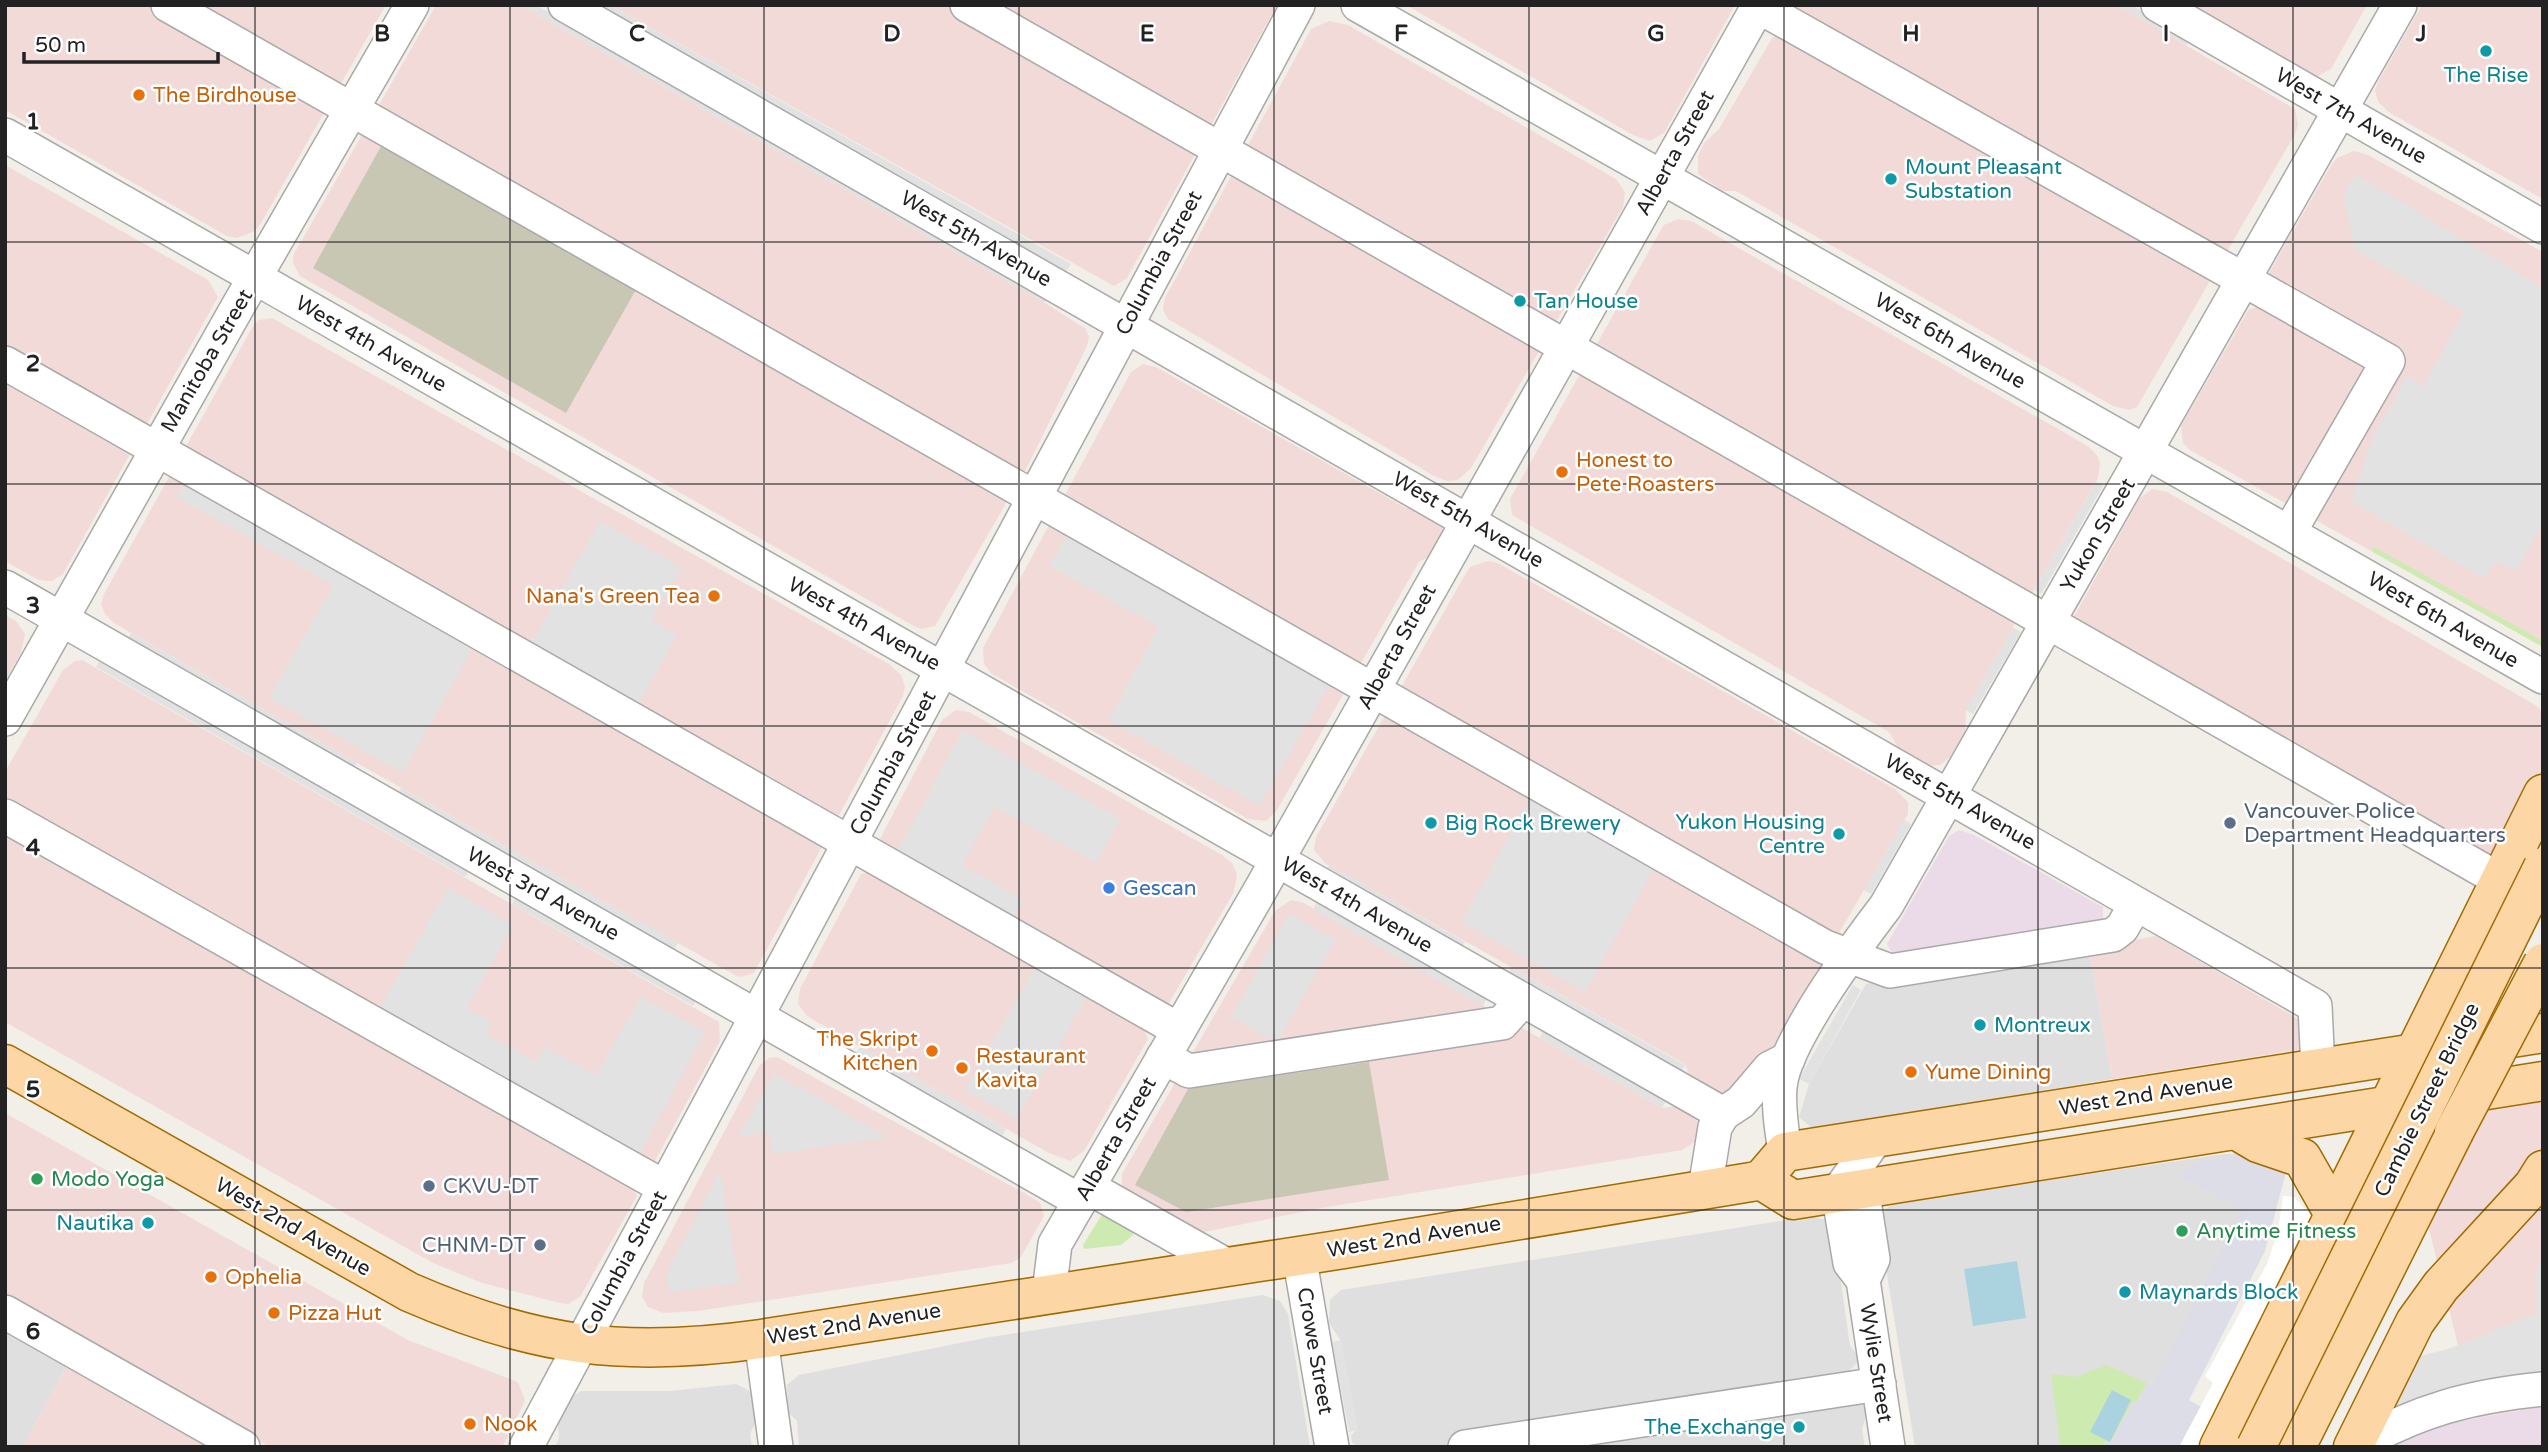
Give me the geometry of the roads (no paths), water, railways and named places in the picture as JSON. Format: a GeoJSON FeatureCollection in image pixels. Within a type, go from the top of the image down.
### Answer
{"type":"FeatureCollection","features":[{"type":"Feature","properties":{"kind":"main road"},"geometry":{"type":"LineString","coordinates":[[2219,1447],[2543,794]]}},
{"type":"Feature","properties":{"kind":"main road","name":"Cambie Street Bridge"},"geometry":{"type":"LineString","coordinates":[[2256,1447],[2543,867]]}},
{"type":"Feature","properties":{"kind":"main road","name":"Cambie Street Bridge"},"geometry":{"type":"LineString","coordinates":[[2296,1447],[2448,1144],[2543,963]]}},
{"type":"Feature","properties":{"kind":"main road","name":"West 2nd Avenue"},"geometry":{"type":"LineString","coordinates":[[5,1064],[409,1292],[452,1311],[548,1340],[647,1350],[702,1347],[761,1339],[1705,1189],[1773,1166],[1877,1137],[2543,1033]]}},
{"type":"Feature","properties":{"kind":"main road"},"geometry":{"type":"LineString","coordinates":[[1773,1166],[1793,1200],[2543,1081]]}},
{"type":"Feature","properties":{"kind":"main road"},"geometry":{"type":"LineString","coordinates":[[2236,1130],[2258,1143],[2302,1158],[2330,1223]]}},
{"type":"Feature","properties":{"kind":"main road"},"geometry":{"type":"LineString","coordinates":[[2354,1447],[2415,1322],[2441,1286],[2533,1186],[2543,1170]]}},
{"type":"Feature","properties":{"kind":"street"},"geometry":{"type":"LineString","coordinates":[[168,5],[1036,496],[1825,947],[1890,971],[2113,935],[2125,925],[2136,904]]}},
{"type":"Feature","properties":{"kind":"street","name":"Manitoba Street"},"geometry":{"type":"LineString","coordinates":[[5,719],[412,5]]}},
{"type":"Feature","properties":{"kind":"street","name":"West 5th Avenue"},"geometry":{"type":"LineString","coordinates":[[565,5],[2315,1006],[2318,1069]]}},
{"type":"Feature","properties":{"kind":"street"},"geometry":{"type":"LineString","coordinates":[[967,5],[2500,880]]}},
{"type":"Feature","properties":{"kind":"street","name":"Columbia Street"},"geometry":{"type":"LineString","coordinates":[[526,1447],[1298,5]]}},
{"type":"Feature","properties":{"kind":"street","name":"West 6th Avenue"},"geometry":{"type":"LineString","coordinates":[[1359,5],[2145,452],[2290,531],[2542,677]]}},
{"type":"Feature","properties":{"kind":"street","name":"West 7th Avenue"},"geometry":{"type":"LineString","coordinates":[[2158,5],[2543,227]]}},
{"type":"Feature","properties":{"kind":"street","name":"Yukon Street"},"geometry":{"type":"LineString","coordinates":[[1773,1166],[1780,1118],[1780,1086],[1788,1059],[1849,956],[1886,906],[2400,5]]}},
{"type":"Feature","properties":{"kind":"street"},"geometry":{"type":"LineString","coordinates":[[1758,6],[2388,361],[2290,531]]}},
{"type":"Feature","properties":{"kind":"street","name":"Alberta Street"},"geometry":{"type":"LineString","coordinates":[[1049,1293],[1055,1244],[1373,690],[1758,6]]}},
{"type":"Feature","properties":{"kind":"street","name":"West 4th Avenue"},"geometry":{"type":"LineString","coordinates":[[5,135],[1723,1114]]}},
{"type":"Feature","properties":{"kind":"street"},"geometry":{"type":"LineString","coordinates":[[5,363],[850,844],[1171,1044],[1189,1070],[1502,1023],[1523,1000]]}},
{"type":"Feature","properties":{"kind":"street","name":"West 3rd Avenue"},"geometry":{"type":"LineString","coordinates":[[5,587],[368,797],[757,1015],[1084,1194],[1226,1265]]}},
{"type":"Feature","properties":{"kind":"street"},"geometry":{"type":"LineString","coordinates":[[5,816],[664,1187]]}},
{"type":"Feature","properties":{"kind":"street","name":"Yukon Street"},"geometry":{"type":"LineString","coordinates":[[1705,1189],[1712,1137],[1723,1114],[1741,1102],[1770,1068],[1788,1059]]}},
{"type":"Feature","properties":{"kind":"street"},"geometry":{"type":"LineString","coordinates":[[1850,1190],[1877,1137]]}},
{"type":"Feature","properties":{"kind":"street","name":"Wylie Street"},"geometry":{"type":"LineString","coordinates":[[1850,1190],[1850,1263],[1863,1280],[1888,1447]]}},
{"type":"Feature","properties":{"kind":"street","name":"Crowe Street"},"geometry":{"type":"LineString","coordinates":[[1299,1255],[1332,1447]]}},
{"type":"Feature","properties":{"kind":"street"},"geometry":{"type":"LineString","coordinates":[[5,1312],[243,1447]]}},
{"type":"Feature","properties":{"kind":"street"},"geometry":{"type":"LineString","coordinates":[[761,1339],[776,1447]]}},
{"type":"Feature","properties":{"kind":"street"},"geometry":{"type":"LineString","coordinates":[[1465,1447],[1878,1384]]}},
{"type":"Feature","properties":{"kind":"street"},"geometry":{"type":"LineString","coordinates":[[2354,1447],[2396,1422],[2487,1395],[2543,1389]]}},
{"type":"Feature","properties":{"kind":"water"},"geometry":{"type":"Polygon","coordinates":[[[2017,1261],[2026,1318],[1973,1326],[1964,1269],[2017,1261]]]}},
{"type":"Feature","properties":{"kind":"water"},"geometry":{"type":"Polygon","coordinates":[[[2112,1390],[2131,1400],[2110,1442],[2090,1432],[2112,1390]]]}},
{"type":"Feature","properties":{"kind":"place","name":"The Rise"},"geometry":{"type":"Point","coordinates":[2486,51]}},
{"type":"Feature","properties":{"kind":"place","name":"The Birdhouse"},"geometry":{"type":"Point","coordinates":[139,95]}},
{"type":"Feature","properties":{"kind":"place","name":"Mount Pleasant Substation"},"geometry":{"type":"Point","coordinates":[1891,179]}},
{"type":"Feature","properties":{"kind":"place","name":"Tan House"},"geometry":{"type":"Point","coordinates":[1520,301]}},
{"type":"Feature","properties":{"kind":"place","name":"Honest to Pete Roasters"},"geometry":{"type":"Point","coordinates":[1562,472]}},
{"type":"Feature","properties":{"kind":"place","name":"Nana's Green Tea"},"geometry":{"type":"Point","coordinates":[714,596]}},
{"type":"Feature","properties":{"kind":"place","name":"Big Rock Brewery"},"geometry":{"type":"Point","coordinates":[1431,823]}},
{"type":"Feature","properties":{"kind":"place","name":"Vancouver Police Department Headquarters"},"geometry":{"type":"Point","coordinates":[2230,823]}},
{"type":"Feature","properties":{"kind":"place","name":"Yukon Housing Centre"},"geometry":{"type":"Point","coordinates":[1839,834]}},
{"type":"Feature","properties":{"kind":"place","name":"Gescan"},"geometry":{"type":"Point","coordinates":[1109,888]}},
{"type":"Feature","properties":{"kind":"place","name":"Montreux"},"geometry":{"type":"Point","coordinates":[1980,1025]}},
{"type":"Feature","properties":{"kind":"place","name":"The Skript Kitchen"},"geometry":{"type":"Point","coordinates":[932,1051]}},
{"type":"Feature","properties":{"kind":"place","name":"Restaurant Kavita"},"geometry":{"type":"Point","coordinates":[962,1068]}},
{"type":"Feature","properties":{"kind":"place","name":"Yume Dining"},"geometry":{"type":"Point","coordinates":[1911,1072]}},
{"type":"Feature","properties":{"kind":"place","name":"Modo Yoga"},"geometry":{"type":"Point","coordinates":[37,1179]}},
{"type":"Feature","properties":{"kind":"place","name":"CKVU-DT"},"geometry":{"type":"Point","coordinates":[429,1186]}},
{"type":"Feature","properties":{"kind":"place","name":"Nautika"},"geometry":{"type":"Point","coordinates":[148,1223]}},
{"type":"Feature","properties":{"kind":"place","name":"Anytime Fitness"},"geometry":{"type":"Point","coordinates":[2182,1231]}},
{"type":"Feature","properties":{"kind":"place","name":"CHNM-DT"},"geometry":{"type":"Point","coordinates":[540,1245]}},
{"type":"Feature","properties":{"kind":"place","name":"Ophelia"},"geometry":{"type":"Point","coordinates":[211,1277]}},
{"type":"Feature","properties":{"kind":"place","name":"Maynards Block"},"geometry":{"type":"Point","coordinates":[2125,1292]}},
{"type":"Feature","properties":{"kind":"place","name":"Pizza Hut"},"geometry":{"type":"Point","coordinates":[274,1313]}},
{"type":"Feature","properties":{"kind":"place","name":"Nook"},"geometry":{"type":"Point","coordinates":[470,1424]}},
{"type":"Feature","properties":{"kind":"place","name":"The Exchange"},"geometry":{"type":"Point","coordinates":[1799,1427]}}]}
